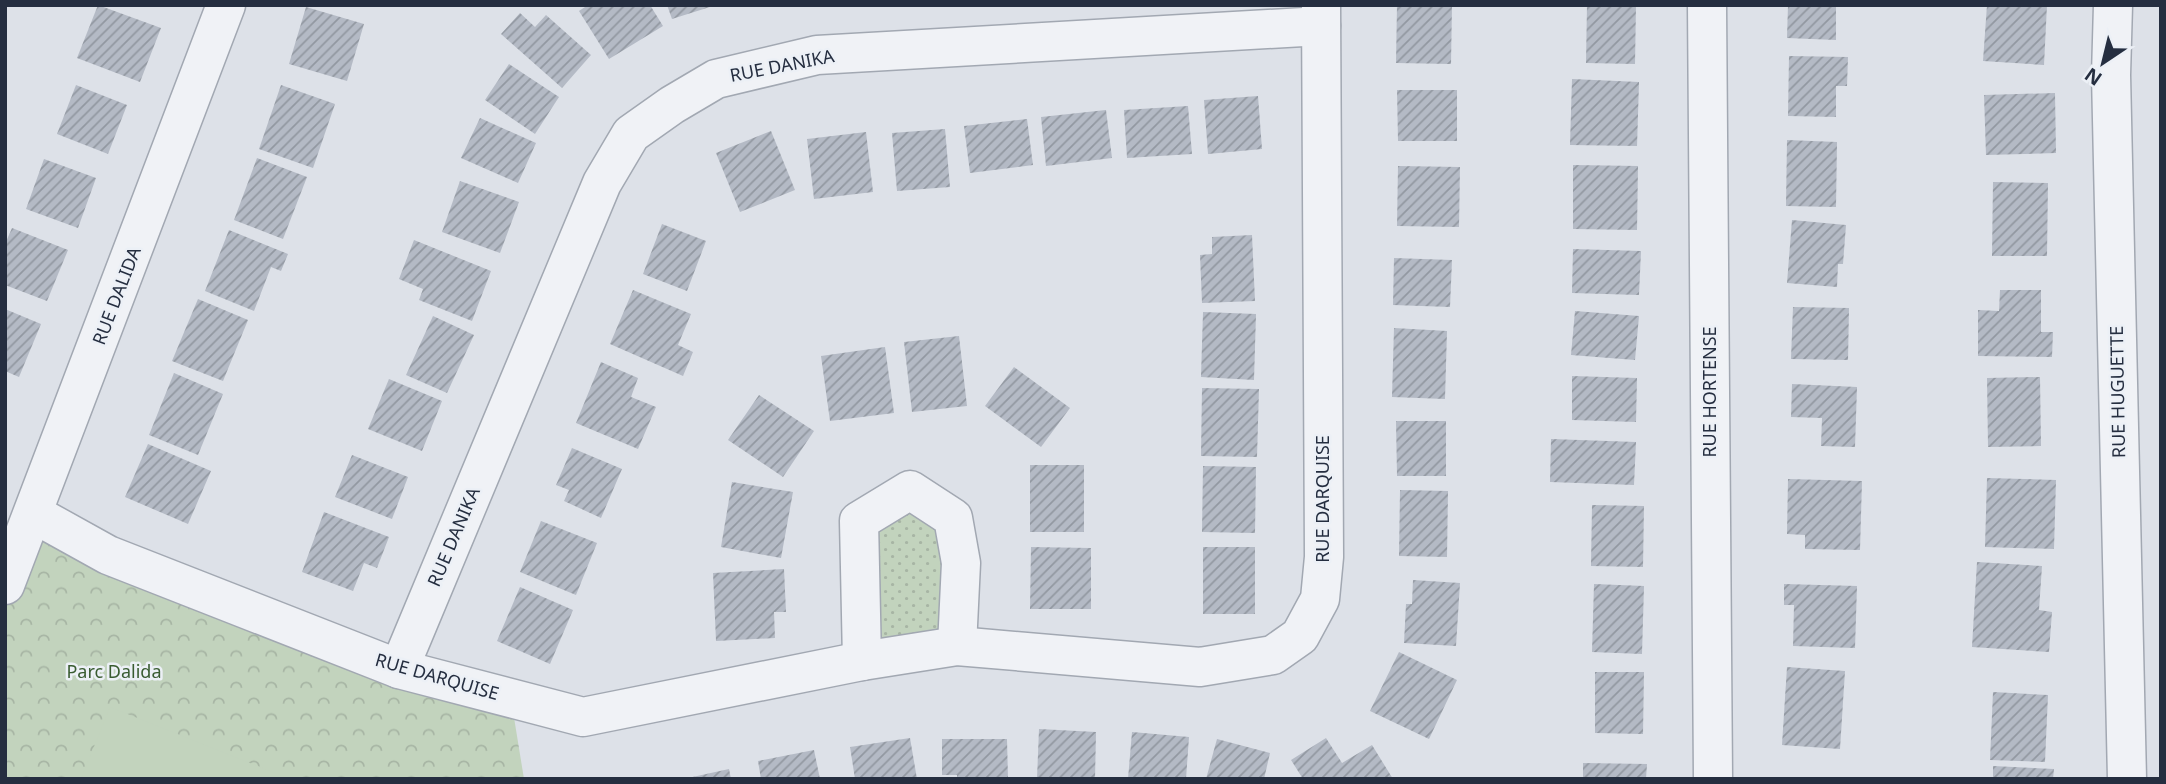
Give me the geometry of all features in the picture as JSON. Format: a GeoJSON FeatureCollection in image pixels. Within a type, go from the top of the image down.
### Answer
{"type":"FeatureCollection","features":[{"type":"Feature","properties":{"kind":"street","name":"RUE DALIDA"},"geometry":{"type":"LineString","coordinates":[[5,586],[226,5]]}},
{"type":"Feature","properties":{"kind":"street","name":"RUE HORTENSE"},"geometry":{"type":"LineString","coordinates":[[1707,5],[1713,779]]}},
{"type":"Feature","properties":{"kind":"street","name":"RUE HUGUETTE"},"geometry":{"type":"LineString","coordinates":[[2113,5],[2111,75],[2127,779]]}},
{"type":"Feature","properties":{"kind":"street","name":"RUE DARQUISE"},"geometry":{"type":"LineString","coordinates":[[34,514],[108,555],[399,669],[583,717],[862,661],[957,646],[1200,667],[1273,655],[1300,636],[1320,599],[1324,557],[1321,16]]}},
{"type":"Feature","properties":{"kind":"street","name":"RUE DANIKA"},"geometry":{"type":"LineString","coordinates":[[399,669],[602,183],[631,134],[716,79],[817,55],[1321,16]]}},
{"type":"Feature","properties":{"kind":"street"},"geometry":{"type":"LineString","coordinates":[[862,661],[859,521],[910,490],[953,518],[961,563],[957,646]]}},
{"type":"Feature","properties":{"kind":"green space"},"geometry":{"type":"Polygon","coordinates":[[[910,490],[953,518],[957,646],[862,661],[859,521],[910,490]]]}},
{"type":"Feature","properties":{"kind":"green space","name":"Parc Dalida"},"geometry":{"type":"Polygon","coordinates":[[[34,514],[511,699],[524,779],[5,779],[5,585],[34,514]]]}},
{"type":"Feature","properties":{"kind":"green space"},"geometry":{"type":"Polygon","coordinates":[[[110,707],[290,779],[81,779],[110,707]]]}},
{"type":"Feature","properties":{"kind":"building"},"geometry":{"type":"Polygon","coordinates":[[[98,5],[161,28],[140,82],[77,58],[98,5]]]}},
{"type":"Feature","properties":{"kind":"building"},"geometry":{"type":"Polygon","coordinates":[[[588,5],[650,5],[663,26],[609,59],[579,11],[588,5]]]}},
{"type":"Feature","properties":{"kind":"building"},"geometry":{"type":"Polygon","coordinates":[[[667,5],[712,5],[713,6],[672,19],[667,5]]]}},
{"type":"Feature","properties":{"kind":"building"},"geometry":{"type":"Polygon","coordinates":[[[1397,5],[1452,5],[1451,64],[1396,63],[1397,5]]]}},
{"type":"Feature","properties":{"kind":"building"},"geometry":{"type":"Polygon","coordinates":[[[1587,5],[1636,5],[1635,64],[1586,63],[1587,5]]]}},
{"type":"Feature","properties":{"kind":"building"},"geometry":{"type":"Polygon","coordinates":[[[1788,5],[1836,5],[1836,40],[1787,38],[1788,5]]]}},
{"type":"Feature","properties":{"kind":"building"},"geometry":{"type":"Polygon","coordinates":[[[1987,5],[2047,5],[2044,65],[1983,61],[1987,5]]]}},
{"type":"Feature","properties":{"kind":"building"},"geometry":{"type":"Polygon","coordinates":[[[306,7],[364,24],[347,81],[289,64],[306,7]]]}},
{"type":"Feature","properties":{"kind":"building"},"geometry":{"type":"Polygon","coordinates":[[[520,13],[535,27],[546,15],[591,55],[562,88],[501,34],[520,13]]]}},
{"type":"Feature","properties":{"kind":"building"},"geometry":{"type":"Polygon","coordinates":[[[1789,56],[1848,57],[1847,86],[1836,86],[1836,117],[1788,116],[1789,56]]]}},
{"type":"Feature","properties":{"kind":"building"},"geometry":{"type":"Polygon","coordinates":[[[509,64],[559,97],[535,134],[485,100],[509,64]]]}},
{"type":"Feature","properties":{"kind":"building"},"geometry":{"type":"Polygon","coordinates":[[[1572,79],[1639,82],[1637,146],[1570,145],[1572,79]]]}},
{"type":"Feature","properties":{"kind":"building"},"geometry":{"type":"Polygon","coordinates":[[[76,85],[127,105],[108,154],[57,134],[76,85]]]}},
{"type":"Feature","properties":{"kind":"building"},"geometry":{"type":"Polygon","coordinates":[[[281,85],[335,104],[313,168],[259,149],[281,85]]]}},
{"type":"Feature","properties":{"kind":"building"},"geometry":{"type":"Polygon","coordinates":[[[1397,90],[1457,90],[1457,141],[1398,141],[1397,90]]]}},
{"type":"Feature","properties":{"kind":"building"},"geometry":{"type":"Polygon","coordinates":[[[2055,93],[2056,153],[1986,155],[1984,95],[2055,93]]]}},
{"type":"Feature","properties":{"kind":"building"},"geometry":{"type":"Polygon","coordinates":[[[1258,96],[1262,149],[1208,154],[1204,100],[1258,96]]]}},
{"type":"Feature","properties":{"kind":"building"},"geometry":{"type":"Polygon","coordinates":[[[1188,106],[1192,154],[1127,158],[1124,110],[1188,106]]]}},
{"type":"Feature","properties":{"kind":"building"},"geometry":{"type":"Polygon","coordinates":[[[1106,110],[1112,158],[1046,166],[1041,117],[1106,110]]]}},
{"type":"Feature","properties":{"kind":"building"},"geometry":{"type":"Polygon","coordinates":[[[480,118],[536,143],[518,183],[461,158],[480,118]]]}},
{"type":"Feature","properties":{"kind":"building"},"geometry":{"type":"Polygon","coordinates":[[[1027,119],[1033,165],[970,173],[964,126],[1027,119]]]}},
{"type":"Feature","properties":{"kind":"building"},"geometry":{"type":"Polygon","coordinates":[[[945,129],[950,187],[897,191],[892,133],[945,129]]]}},
{"type":"Feature","properties":{"kind":"building"},"geometry":{"type":"Polygon","coordinates":[[[771,131],[795,190],[740,212],[716,153],[771,131]]]}},
{"type":"Feature","properties":{"kind":"building"},"geometry":{"type":"Polygon","coordinates":[[[866,132],[873,192],[814,199],[807,139],[866,132]]]}},
{"type":"Feature","properties":{"kind":"building"},"geometry":{"type":"Polygon","coordinates":[[[1787,140],[1837,142],[1836,207],[1786,206],[1787,140]]]}},
{"type":"Feature","properties":{"kind":"building"},"geometry":{"type":"Polygon","coordinates":[[[257,158],[307,177],[283,239],[234,220],[257,158]]]}},
{"type":"Feature","properties":{"kind":"building"},"geometry":{"type":"Polygon","coordinates":[[[44,159],[96,178],[78,228],[26,209],[44,159]]]}},
{"type":"Feature","properties":{"kind":"building"},"geometry":{"type":"Polygon","coordinates":[[[1573,165],[1638,166],[1637,230],[1573,229],[1573,165]]]}},
{"type":"Feature","properties":{"kind":"building"},"geometry":{"type":"Polygon","coordinates":[[[1398,166],[1460,167],[1459,227],[1397,226],[1398,166]]]}},
{"type":"Feature","properties":{"kind":"building"},"geometry":{"type":"Polygon","coordinates":[[[460,181],[519,202],[500,253],[442,232],[460,181]]]}},
{"type":"Feature","properties":{"kind":"building"},"geometry":{"type":"Polygon","coordinates":[[[1993,182],[2048,183],[2047,256],[1992,256],[1993,182]]]}},
{"type":"Feature","properties":{"kind":"building"},"geometry":{"type":"Polygon","coordinates":[[[1792,220],[1846,225],[1843,264],[1838,264],[1837,287],[1787,283],[1792,220]]]}},
{"type":"Feature","properties":{"kind":"building"},"geometry":{"type":"Polygon","coordinates":[[[662,224],[706,241],[687,291],[643,274],[662,224]]]}},
{"type":"Feature","properties":{"kind":"building"},"geometry":{"type":"Polygon","coordinates":[[[12,228],[68,250],[47,301],[5,285],[5,244],[12,228]]]}},
{"type":"Feature","properties":{"kind":"building"},"geometry":{"type":"Polygon","coordinates":[[[229,230],[288,254],[281,271],[271,267],[254,311],[205,291],[229,230]]]}},
{"type":"Feature","properties":{"kind":"building"},"geometry":{"type":"Polygon","coordinates":[[[1252,235],[1255,301],[1202,303],[1200,255],[1212,254],[1212,237],[1252,235]]]}},
{"type":"Feature","properties":{"kind":"building"},"geometry":{"type":"Polygon","coordinates":[[[414,240],[491,271],[472,321],[419,300],[423,289],[399,279],[414,240]]]}},
{"type":"Feature","properties":{"kind":"building"},"geometry":{"type":"Polygon","coordinates":[[[1573,249],[1641,251],[1639,295],[1572,293],[1573,249]]]}},
{"type":"Feature","properties":{"kind":"building"},"geometry":{"type":"Polygon","coordinates":[[[1394,258],[1452,260],[1450,307],[1393,305],[1394,258]]]}},
{"type":"Feature","properties":{"kind":"building"},"geometry":{"type":"Polygon","coordinates":[[[633,290],[691,314],[678,345],[693,352],[683,376],[610,344],[633,290]]]}},
{"type":"Feature","properties":{"kind":"building"},"geometry":{"type":"Polygon","coordinates":[[[2000,290],[2041,290],[2041,332],[2053,332],[2052,357],[1978,356],[1978,310],[1999,311],[2000,290]]]}},
{"type":"Feature","properties":{"kind":"building"},"geometry":{"type":"Polygon","coordinates":[[[198,299],[248,320],[223,381],[172,361],[198,299]]]}},
{"type":"Feature","properties":{"kind":"building"},"geometry":{"type":"Polygon","coordinates":[[[1793,307],[1849,308],[1848,360],[1791,359],[1793,307]]]}},
{"type":"Feature","properties":{"kind":"building"},"geometry":{"type":"Polygon","coordinates":[[[5,309],[41,324],[19,377],[5,371],[5,309]]]}},
{"type":"Feature","properties":{"kind":"building"},"geometry":{"type":"Polygon","coordinates":[[[1575,311],[1639,316],[1635,360],[1571,355],[1575,311]]]}},
{"type":"Feature","properties":{"kind":"building"},"geometry":{"type":"Polygon","coordinates":[[[1203,312],[1256,314],[1254,380],[1201,377],[1203,312]]]}},
{"type":"Feature","properties":{"kind":"building"},"geometry":{"type":"Polygon","coordinates":[[[433,316],[474,335],[447,393],[406,375],[433,316]]]}},
{"type":"Feature","properties":{"kind":"building"},"geometry":{"type":"Polygon","coordinates":[[[1394,328],[1447,331],[1445,399],[1392,397],[1394,328]]]}},
{"type":"Feature","properties":{"kind":"building"},"geometry":{"type":"Polygon","coordinates":[[[959,336],[967,406],[912,412],[904,342],[959,336]]]}},
{"type":"Feature","properties":{"kind":"building"},"geometry":{"type":"Polygon","coordinates":[[[885,347],[894,413],[830,421],[821,356],[885,347]]]}},
{"type":"Feature","properties":{"kind":"building"},"geometry":{"type":"Polygon","coordinates":[[[601,362],[638,378],[631,397],[656,407],[638,449],[576,423],[601,362]]]}},
{"type":"Feature","properties":{"kind":"building"},"geometry":{"type":"Polygon","coordinates":[[[1014,367],[1070,408],[1041,447],[985,406],[1014,367]]]}},
{"type":"Feature","properties":{"kind":"building"},"geometry":{"type":"Polygon","coordinates":[[[174,373],[223,394],[198,455],[149,435],[174,373]]]}},
{"type":"Feature","properties":{"kind":"building"},"geometry":{"type":"Polygon","coordinates":[[[1572,376],[1637,378],[1636,422],[1572,420],[1572,376]]]}},
{"type":"Feature","properties":{"kind":"building"},"geometry":{"type":"Polygon","coordinates":[[[2040,377],[2041,446],[1988,447],[1987,378],[2040,377]]]}},
{"type":"Feature","properties":{"kind":"building"},"geometry":{"type":"Polygon","coordinates":[[[389,379],[442,401],[422,451],[368,429],[389,379]]]}},
{"type":"Feature","properties":{"kind":"building"},"geometry":{"type":"Polygon","coordinates":[[[1792,384],[1857,387],[1855,447],[1821,446],[1822,418],[1791,417],[1792,384]]]}},
{"type":"Feature","properties":{"kind":"building"},"geometry":{"type":"Polygon","coordinates":[[[1202,388],[1259,389],[1257,457],[1201,456],[1202,388]]]}},
{"type":"Feature","properties":{"kind":"building"},"geometry":{"type":"Polygon","coordinates":[[[759,395],[814,431],[783,477],[728,440],[759,395]]]}},
{"type":"Feature","properties":{"kind":"building"},"geometry":{"type":"Polygon","coordinates":[[[1396,421],[1446,421],[1446,476],[1397,476],[1396,421]]]}},
{"type":"Feature","properties":{"kind":"building"},"geometry":{"type":"Polygon","coordinates":[[[1551,439],[1636,442],[1634,485],[1550,482],[1551,439]]]}},
{"type":"Feature","properties":{"kind":"building"},"geometry":{"type":"Polygon","coordinates":[[[148,444],[211,471],[188,524],[125,497],[148,444]]]}},
{"type":"Feature","properties":{"kind":"building"},"geometry":{"type":"Polygon","coordinates":[[[572,448],[622,469],[601,518],[564,501],[569,490],[556,485],[572,448]]]}},
{"type":"Feature","properties":{"kind":"building"},"geometry":{"type":"Polygon","coordinates":[[[352,455],[408,477],[392,519],[335,497],[352,455]]]}},
{"type":"Feature","properties":{"kind":"building"},"geometry":{"type":"Polygon","coordinates":[[[1030,465],[1084,465],[1084,532],[1030,532],[1030,465]]]}},
{"type":"Feature","properties":{"kind":"building"},"geometry":{"type":"Polygon","coordinates":[[[1203,466],[1256,467],[1255,533],[1202,532],[1203,466]]]}},
{"type":"Feature","properties":{"kind":"building"},"geometry":{"type":"Polygon","coordinates":[[[1987,478],[2056,480],[2054,549],[1985,547],[1987,478]]]}},
{"type":"Feature","properties":{"kind":"building"},"geometry":{"type":"Polygon","coordinates":[[[1788,479],[1862,481],[1860,550],[1805,549],[1805,535],[1787,534],[1788,479]]]}},
{"type":"Feature","properties":{"kind":"building"},"geometry":{"type":"Polygon","coordinates":[[[732,482],[793,492],[781,558],[721,547],[732,482]]]}},
{"type":"Feature","properties":{"kind":"building"},"geometry":{"type":"Polygon","coordinates":[[[1400,490],[1448,491],[1447,557],[1399,556],[1400,490]]]}},
{"type":"Feature","properties":{"kind":"building"},"geometry":{"type":"Polygon","coordinates":[[[1592,505],[1644,506],[1643,567],[1591,566],[1592,505]]]}},
{"type":"Feature","properties":{"kind":"building"},"geometry":{"type":"Polygon","coordinates":[[[324,512],[389,537],[377,568],[364,563],[353,591],[302,572],[324,512]]]}},
{"type":"Feature","properties":{"kind":"building"},"geometry":{"type":"Polygon","coordinates":[[[541,521],[597,543],[576,595],[520,572],[541,521]]]}},
{"type":"Feature","properties":{"kind":"building"},"geometry":{"type":"Polygon","coordinates":[[[1031,547],[1091,548],[1091,609],[1030,609],[1031,547]]]}},
{"type":"Feature","properties":{"kind":"building"},"geometry":{"type":"Polygon","coordinates":[[[1203,547],[1255,547],[1255,614],[1203,614],[1203,547]]]}},
{"type":"Feature","properties":{"kind":"building"},"geometry":{"type":"Polygon","coordinates":[[[1977,562],[2042,566],[2039,610],[2052,612],[2049,652],[1972,647],[1977,562]]]}},
{"type":"Feature","properties":{"kind":"building"},"geometry":{"type":"Polygon","coordinates":[[[784,569],[786,612],[774,612],[775,638],[716,641],[713,573],[784,569]]]}},
{"type":"Feature","properties":{"kind":"building"},"geometry":{"type":"Polygon","coordinates":[[[1413,580],[1460,583],[1456,646],[1404,643],[1406,604],[1412,604],[1413,580]]]}},
{"type":"Feature","properties":{"kind":"building"},"geometry":{"type":"Polygon","coordinates":[[[1594,584],[1644,586],[1642,654],[1592,652],[1594,584]]]}},
{"type":"Feature","properties":{"kind":"building"},"geometry":{"type":"Polygon","coordinates":[[[1784,584],[1857,586],[1855,648],[1793,646],[1794,605],[1784,605],[1784,584]]]}},
{"type":"Feature","properties":{"kind":"building"},"geometry":{"type":"Polygon","coordinates":[[[520,587],[573,610],[550,664],[497,641],[520,587]]]}},
{"type":"Feature","properties":{"kind":"building"},"geometry":{"type":"Polygon","coordinates":[[[1399,652],[1457,680],[1429,739],[1370,711],[1399,652]]]}},
{"type":"Feature","properties":{"kind":"building"},"geometry":{"type":"Polygon","coordinates":[[[1787,667],[1845,671],[1840,749],[1782,745],[1787,667]]]}},
{"type":"Feature","properties":{"kind":"building"},"geometry":{"type":"Polygon","coordinates":[[[1595,672],[1644,672],[1643,734],[1595,733],[1595,672]]]}},
{"type":"Feature","properties":{"kind":"building"},"geometry":{"type":"Polygon","coordinates":[[[1993,692],[2048,695],[2045,762],[1990,760],[1993,692]]]}},
{"type":"Feature","properties":{"kind":"building"},"geometry":{"type":"Polygon","coordinates":[[[1039,729],[1096,732],[1095,779],[1037,779],[1039,729]]]}},
{"type":"Feature","properties":{"kind":"building"},"geometry":{"type":"Polygon","coordinates":[[[1132,732],[1189,737],[1186,779],[1128,779],[1132,732]]]}},
{"type":"Feature","properties":{"kind":"building"},"geometry":{"type":"Polygon","coordinates":[[[910,738],[917,779],[855,779],[850,747],[910,738]]]}},
{"type":"Feature","properties":{"kind":"building"},"geometry":{"type":"Polygon","coordinates":[[[1326,738],[1342,763],[1372,745],[1393,779],[1303,779],[1291,760],[1326,738]]]}},
{"type":"Feature","properties":{"kind":"building"},"geometry":{"type":"Polygon","coordinates":[[[942,739],[1007,739],[1008,779],[957,779],[957,775],[942,775],[942,739]]]}},
{"type":"Feature","properties":{"kind":"building"},"geometry":{"type":"Polygon","coordinates":[[[1217,739],[1270,753],[1264,779],[1206,779],[1217,739]]]}},
{"type":"Feature","properties":{"kind":"building"},"geometry":{"type":"Polygon","coordinates":[[[814,750],[820,779],[761,779],[758,761],[814,750]]]}},
{"type":"Feature","properties":{"kind":"building"},"geometry":{"type":"Polygon","coordinates":[[[1583,763],[1647,764],[1646,779],[1583,779],[1583,763]]]}},
{"type":"Feature","properties":{"kind":"building"},"geometry":{"type":"Polygon","coordinates":[[[1993,766],[2054,769],[2053,779],[1993,779],[1993,766]]]}},
{"type":"Feature","properties":{"kind":"building"},"geometry":{"type":"Polygon","coordinates":[[[729,769],[731,779],[688,779],[688,778],[729,769]]]}}]}
